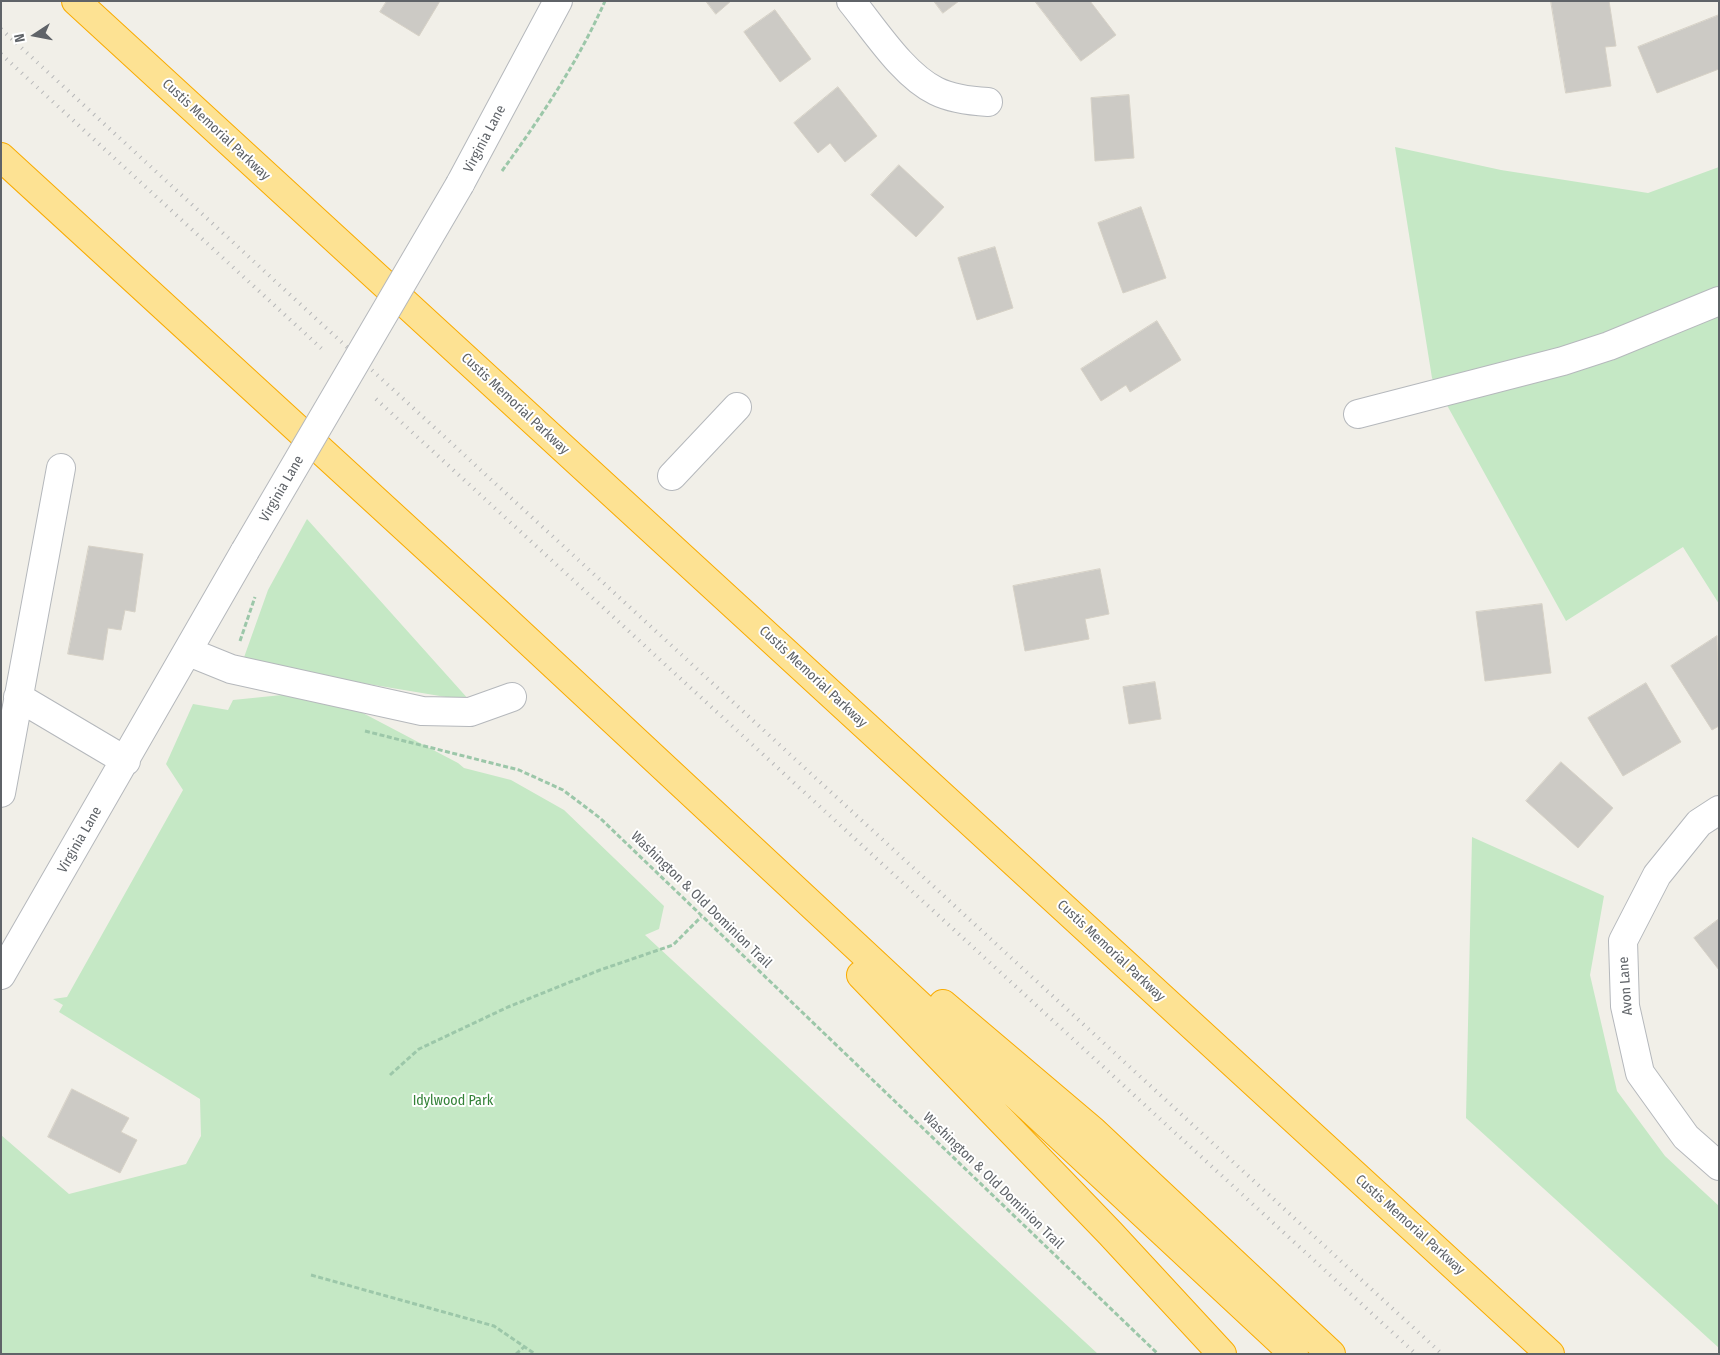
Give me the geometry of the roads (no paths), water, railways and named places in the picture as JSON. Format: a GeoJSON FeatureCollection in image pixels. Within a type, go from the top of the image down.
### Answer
{"type":"FeatureCollection","features":[{"type":"Feature","properties":{"kind":"highway","name":"Custis Memorial Parkway"},"geometry":{"type":"LineString","coordinates":[[76,1],[1550,1354]]}},
{"type":"Feature","properties":{"kind":"highway"},"geometry":{"type":"LineString","coordinates":[[1,157],[495,610],[644,751],[1294,1354]]}},
{"type":"Feature","properties":{"kind":"highway"},"geometry":{"type":"LineString","coordinates":[[644,751],[1110,1233],[1222,1354]]}},
{"type":"Feature","properties":{"kind":"highway"},"geometry":{"type":"LineString","coordinates":[[644,751],[1093,1131],[1331,1354]]}},
{"type":"Feature","properties":{"kind":"street","name":"Virginia Lane"},"geometry":{"type":"LineString","coordinates":[[1,975],[189,652],[245,551],[460,184],[558,1]]}},
{"type":"Feature","properties":{"kind":"street"},"geometry":{"type":"LineString","coordinates":[[851,1],[911,73],[935,91],[960,100],[988,102]]}},
{"type":"Feature","properties":{"kind":"street"},"geometry":{"type":"LineString","coordinates":[[1358,414],[1563,361],[1608,346],[1719,301]]}},
{"type":"Feature","properties":{"kind":"street"},"geometry":{"type":"LineString","coordinates":[[672,476],[737,407]]}},
{"type":"Feature","properties":{"kind":"street"},"geometry":{"type":"LineString","coordinates":[[1,793],[61,468]]}},
{"type":"Feature","properties":{"kind":"street"},"geometry":{"type":"LineString","coordinates":[[189,652],[231,669],[422,710],[470,712],[496,704],[512,696]]}},
{"type":"Feature","properties":{"kind":"street"},"geometry":{"type":"LineString","coordinates":[[18,697],[126,761]]}},
{"type":"Feature","properties":{"kind":"street","name":"Avon Lane"},"geometry":{"type":"LineString","coordinates":[[1719,810],[1699,822],[1657,875],[1623,941],[1625,1006],[1640,1073],[1686,1137],[1719,1166]]}},
{"type":"Feature","properties":{"kind":"railway"},"geometry":{"type":"LineString","coordinates":[[1,29],[1442,1354]]}},
{"type":"Feature","properties":{"kind":"railway"},"geometry":{"type":"LineString","coordinates":[[1,54],[322,349]]}},
{"type":"Feature","properties":{"kind":"railway"},"geometry":{"type":"LineString","coordinates":[[376,399],[1416,1354]]}},
{"type":"Feature","properties":{"kind":"park label","name":"Idylwood Park"},"geometry":{"type":"Point","coordinates":[453,1101]}}]}
